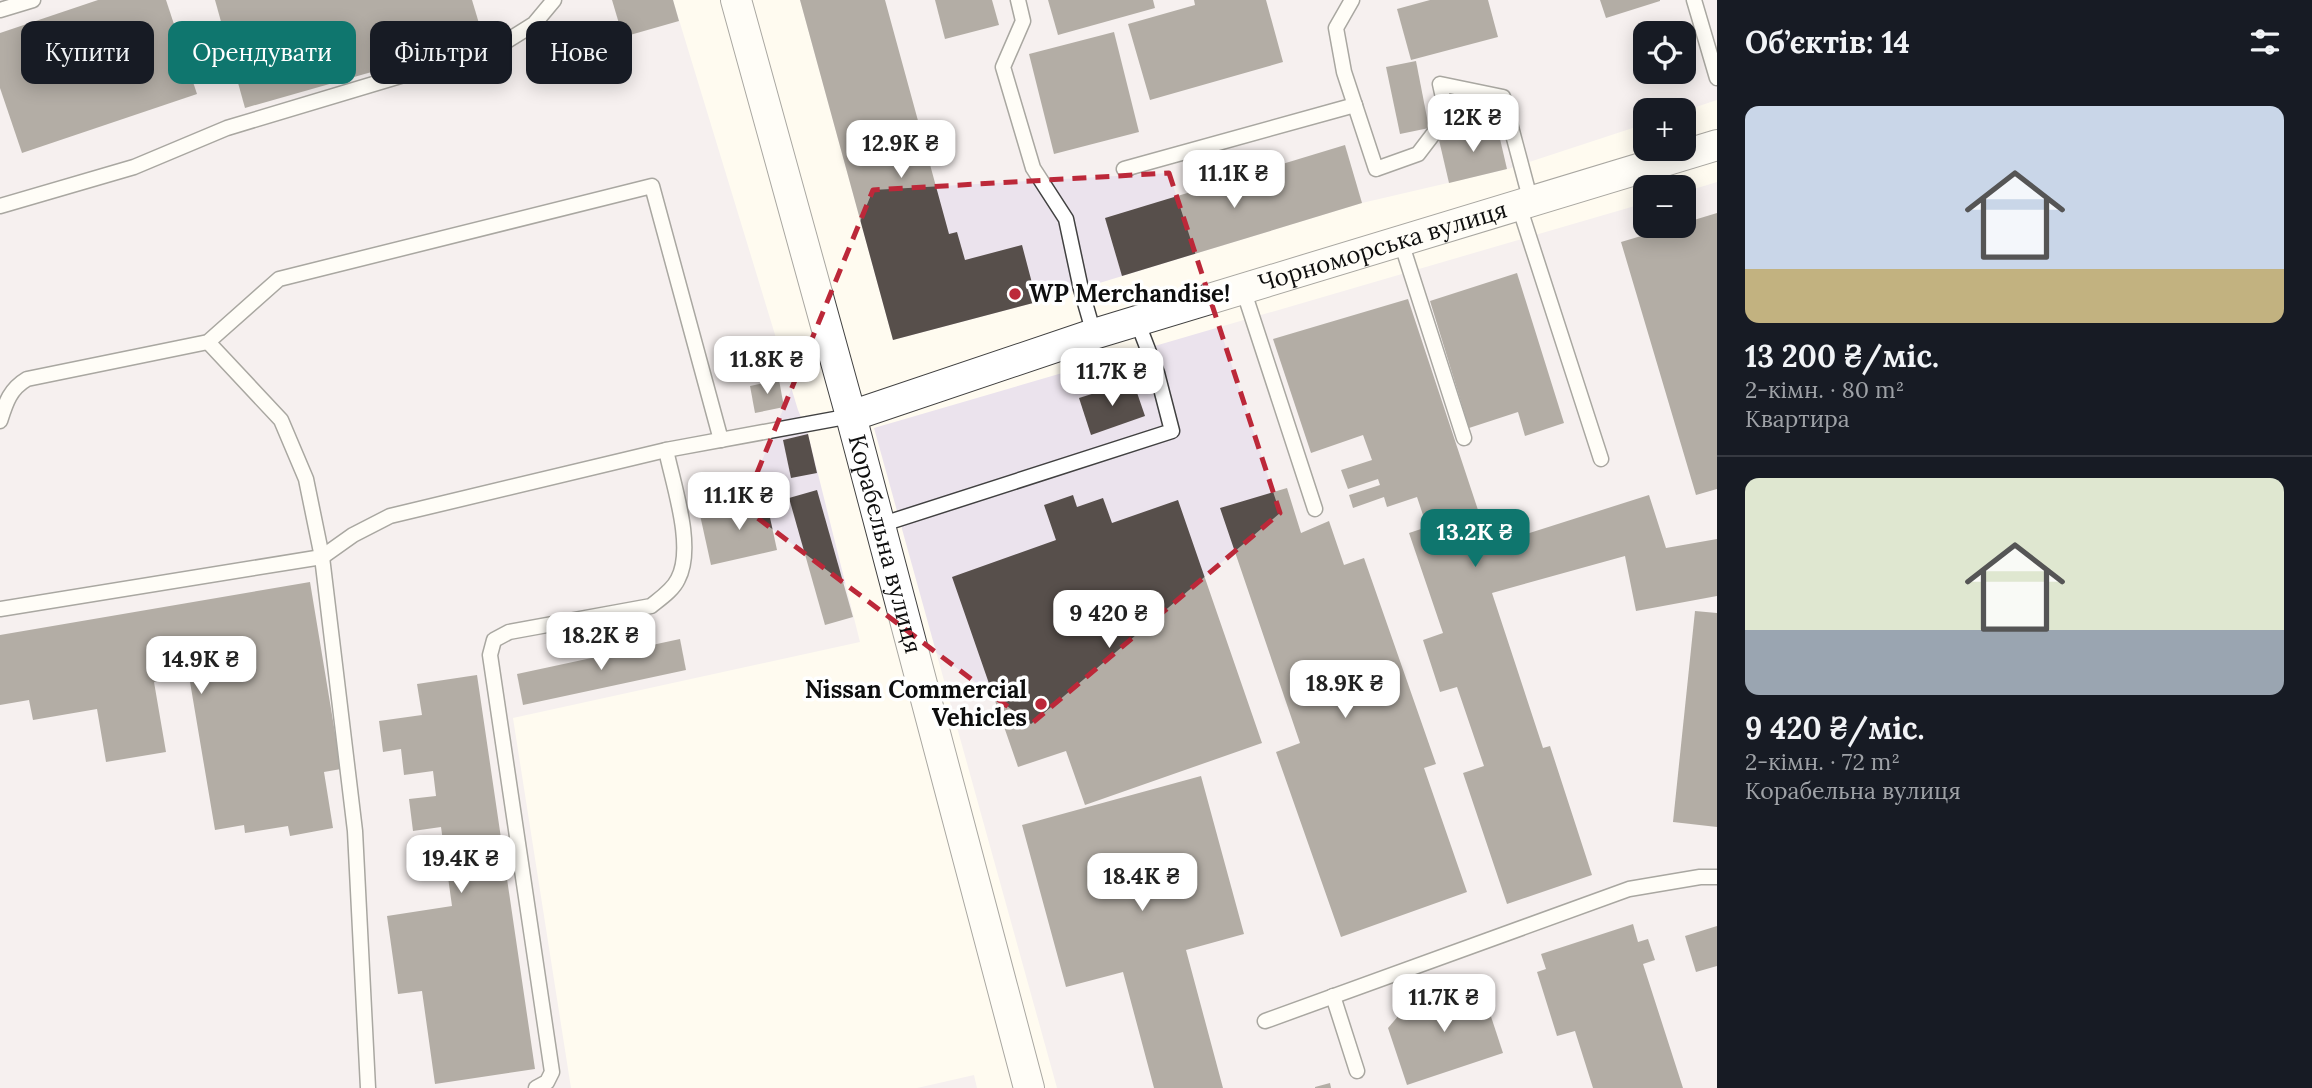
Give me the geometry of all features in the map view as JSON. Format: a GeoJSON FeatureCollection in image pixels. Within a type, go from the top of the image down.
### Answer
{"type":"FeatureCollection","features":[{"type":"Feature","properties":{"kind":"street","name":"Корабельна вулиця"},"geometry":{"type":"LineString","coordinates":[[736,0],[851,416],[1029,1088]]}},
{"type":"Feature","properties":{"kind":"street","name":"Чорноморська вулиця"},"geometry":{"type":"LineString","coordinates":[[851,416],[1094,334],[1717,145]]}},
{"type":"Feature","properties":{"kind":"lane"},"geometry":{"type":"LineString","coordinates":[[9,5],[33,0]]}},
{"type":"Feature","properties":{"kind":"lane"},"geometry":{"type":"LineString","coordinates":[[0,206],[134,167],[227,128],[497,47],[534,24],[554,0]]}},
{"type":"Feature","properties":{"kind":"lane"},"geometry":{"type":"LineString","coordinates":[[1018,0],[1023,21],[1003,67],[1033,168],[1066,219],[1094,334]]}},
{"type":"Feature","properties":{"kind":"lane"},"geometry":{"type":"LineString","coordinates":[[1352,0],[1336,28],[1344,72],[1376,169],[1418,154],[1447,116],[1440,84],[1503,97],[1525,204],[1601,459]]}},
{"type":"Feature","properties":{"kind":"lane"},"geometry":{"type":"LineString","coordinates":[[1694,0],[1717,78]]}},
{"type":"Feature","properties":{"kind":"lane"},"geometry":{"type":"LineString","coordinates":[[1124,169],[1355,105]]}},
{"type":"Feature","properties":{"kind":"lane"},"geometry":{"type":"LineString","coordinates":[[0,421],[15,386],[27,379],[208,342],[279,279],[652,186],[720,440]]}},
{"type":"Feature","properties":{"kind":"lane"},"geometry":{"type":"LineString","coordinates":[[1401,242],[1464,438]]}},
{"type":"Feature","properties":{"kind":"lane"},"geometry":{"type":"LineString","coordinates":[[1243,289],[1315,509]]}},
{"type":"Feature","properties":{"kind":"lane"},"geometry":{"type":"LineString","coordinates":[[880,524],[1172,431],[1157,373],[1137,321]]}},
{"type":"Feature","properties":{"kind":"lane"},"geometry":{"type":"LineString","coordinates":[[208,342],[281,420],[306,480],[322,557],[355,831],[368,1088]]}},
{"type":"Feature","properties":{"kind":"lane"},"geometry":{"type":"LineString","coordinates":[[0,609],[322,557],[353,535],[390,516],[666,450],[851,416]]}},
{"type":"Feature","properties":{"kind":"lane"},"geometry":{"type":"LineString","coordinates":[[536,1088],[547,1082],[552,1072],[490,655],[494,640],[509,632],[652,606],[668,592],[678,579],[683,562],[684,538],[666,450]]}},
{"type":"Feature","properties":{"kind":"lane"},"geometry":{"type":"LineString","coordinates":[[1265,1021],[1629,889],[1700,877],[1717,877]]}},
{"type":"Feature","properties":{"kind":"lane"},"geometry":{"type":"LineString","coordinates":[[1334,996],[1357,1070]]}},
{"type":"Feature","properties":{"kind":"highlighted area"},"geometry":{"type":"Polygon","coordinates":[[[1169,173],[1280,513],[1031,724],[743,507],[873,190],[1169,173]]]}},
{"type":"Feature","properties":{"kind":"shaded area"},"geometry":{"type":"Polygon","coordinates":[[[0,0],[673,0],[798,410],[808,434],[860,642],[513,718],[571,1088],[0,1088],[0,0]]]}},
{"type":"Feature","properties":{"kind":"shaded area"},"geometry":{"type":"Polygon","coordinates":[[[800,0],[1717,0],[1717,100],[1696,107],[1696,98],[1633,98],[1633,128],[1508,169],[1362,203],[1037,302],[893,340],[800,0]]]}},
{"type":"Feature","properties":{"kind":"shaded area"},"geometry":{"type":"Polygon","coordinates":[[[1717,182],[1717,1088],[1057,1088],[874,428],[1633,207],[1633,238],[1696,238],[1696,188],[1717,182]]]}},
{"type":"Feature","properties":{"kind":"shaded area"},"geometry":{"type":"Polygon","coordinates":[[[974,1075],[977,1088],[917,1088],[974,1075]]]}},
{"type":"Feature","properties":{"kind":"building"},"geometry":{"type":"Polygon","coordinates":[[[98,0],[166,0],[173,21],[168,21],[168,84],[194,84],[197,94],[22,153],[0,88],[0,33],[21,26],[21,84],[154,84],[154,21],[36,21],[98,0]]]}},
{"type":"Feature","properties":{"kind":"building"},"geometry":{"type":"Polygon","coordinates":[[[215,0],[472,0],[478,21],[370,21],[370,72],[356,76],[356,21],[221,21],[215,0]]]}},
{"type":"Feature","properties":{"kind":"building"},"geometry":{"type":"Polygon","coordinates":[[[612,0],[673,0],[679,21],[632,34],[632,21],[618,21],[612,0]]]}},
{"type":"Feature","properties":{"kind":"building"},"geometry":{"type":"Polygon","coordinates":[[[800,0],[885,0],[949,234],[957,232],[965,260],[1022,245],[1037,302],[893,340],[800,0]]]}},
{"type":"Feature","properties":{"kind":"building"},"geometry":{"type":"Polygon","coordinates":[[[935,0],[992,0],[999,25],[945,39],[935,0]]]}},
{"type":"Feature","properties":{"kind":"building"},"geometry":{"type":"Polygon","coordinates":[[[1048,0],[1153,0],[1155,8],[1058,35],[1048,0]]]}},
{"type":"Feature","properties":{"kind":"building"},"geometry":{"type":"Polygon","coordinates":[[[1194,0],[1266,0],[1283,62],[1150,100],[1128,24],[1195,5],[1194,0]]]}},
{"type":"Feature","properties":{"kind":"building"},"geometry":{"type":"Polygon","coordinates":[[[1430,0],[1488,0],[1498,37],[1411,60],[1397,9],[1430,0]]]}},
{"type":"Feature","properties":{"kind":"building"},"geometry":{"type":"Polygon","coordinates":[[[1600,0],[1660,0],[1660,1],[1606,18],[1600,0]]]}},
{"type":"Feature","properties":{"kind":"building"},"geometry":{"type":"Polygon","coordinates":[[[1114,32],[1139,132],[1054,154],[1029,54],[1114,32]]]}},
{"type":"Feature","properties":{"kind":"building"},"geometry":{"type":"Polygon","coordinates":[[[1416,61],[1429,128],[1400,134],[1386,67],[1416,61]]]}},
{"type":"Feature","properties":{"kind":"building"},"geometry":{"type":"Polygon","coordinates":[[[238,84],[329,84],[245,108],[238,84]]]}},
{"type":"Feature","properties":{"kind":"building"},"geometry":{"type":"Polygon","coordinates":[[[1497,126],[1507,169],[1449,183],[1439,140],[1497,126]]]}},
{"type":"Feature","properties":{"kind":"building"},"geometry":{"type":"Polygon","coordinates":[[[1345,145],[1362,203],[1122,276],[1105,218],[1345,145]]]}},
{"type":"Feature","properties":{"kind":"building"},"geometry":{"type":"Polygon","coordinates":[[[1717,213],[1717,489],[1696,495],[1621,242],[1634,238],[1696,238],[1696,219],[1717,213]]]}},
{"type":"Feature","properties":{"kind":"building"},"geometry":{"type":"Polygon","coordinates":[[[1517,273],[1564,423],[1525,436],[1518,412],[1469,428],[1430,301],[1517,273]]]}},
{"type":"Feature","properties":{"kind":"building"},"geometry":{"type":"Polygon","coordinates":[[[1408,299],[1479,513],[1490,509],[1501,542],[1649,495],[1666,548],[1717,539],[1717,596],[1636,611],[1625,556],[1492,593],[1543,748],[1550,746],[1592,875],[1507,904],[1463,773],[1484,766],[1457,687],[1440,692],[1423,640],[1443,633],[1409,533],[1427,527],[1417,497],[1387,507],[1384,497],[1353,508],[1349,495],[1380,485],[1378,479],[1348,489],[1341,470],[1372,460],[1363,435],[1311,453],[1273,339],[1408,299]]]}},
{"type":"Feature","properties":{"kind":"building"},"geometry":{"type":"Polygon","coordinates":[[[779,380],[784,407],[755,413],[750,386],[779,380]]]}},
{"type":"Feature","properties":{"kind":"building"},"geometry":{"type":"Polygon","coordinates":[[[1133,381],[1145,416],[1091,435],[1079,398],[1133,381]]]}},
{"type":"Feature","properties":{"kind":"building"},"geometry":{"type":"Polygon","coordinates":[[[808,434],[817,473],[791,478],[783,440],[808,434]]]}},
{"type":"Feature","properties":{"kind":"building"},"geometry":{"type":"Polygon","coordinates":[[[1287,488],[1301,533],[1329,521],[1344,565],[1364,558],[1436,764],[1424,768],[1467,892],[1341,937],[1276,752],[1300,743],[1220,508],[1287,488]]]}},
{"type":"Feature","properties":{"kind":"building"},"geometry":{"type":"Polygon","coordinates":[[[817,490],[853,617],[825,625],[789,498],[817,490]]]}},
{"type":"Feature","properties":{"kind":"building"},"geometry":{"type":"Polygon","coordinates":[[[1073,495],[1077,507],[1103,498],[1112,523],[1178,500],[1262,743],[1085,805],[1066,751],[1018,767],[952,577],[1056,540],[1044,505],[1073,495]]]}},
{"type":"Feature","properties":{"kind":"building"},"geometry":{"type":"Polygon","coordinates":[[[766,499],[777,550],[711,565],[700,515],[766,499]]]}},
{"type":"Feature","properties":{"kind":"building"},"geometry":{"type":"Polygon","coordinates":[[[310,582],[341,769],[324,772],[333,828],[290,836],[288,826],[245,833],[244,825],[215,830],[189,676],[154,682],[166,752],[106,762],[97,709],[33,720],[29,700],[0,705],[0,635],[310,582]]]}},
{"type":"Feature","properties":{"kind":"building"},"geometry":{"type":"Polygon","coordinates":[[[1695,611],[1717,613],[1717,827],[1673,822],[1695,611]]]}},
{"type":"Feature","properties":{"kind":"building"},"geometry":{"type":"Polygon","coordinates":[[[680,639],[686,670],[523,705],[517,674],[680,639]]]}},
{"type":"Feature","properties":{"kind":"building"},"geometry":{"type":"Polygon","coordinates":[[[477,675],[535,1069],[435,1084],[422,991],[398,994],[387,916],[452,906],[441,827],[413,831],[409,799],[436,796],[433,771],[404,775],[401,749],[383,752],[379,721],[422,715],[417,684],[477,675]]]}},
{"type":"Feature","properties":{"kind":"building"},"geometry":{"type":"Polygon","coordinates":[[[1201,776],[1244,934],[1186,950],[1223,1088],[1154,1088],[1123,972],[1066,987],[1022,825],[1201,776]]]}},
{"type":"Feature","properties":{"kind":"building"},"geometry":{"type":"Polygon","coordinates":[[[1633,924],[1638,942],[1648,939],[1655,960],[1643,964],[1683,1088],[1593,1088],[1575,1031],[1557,1036],[1537,972],[1546,969],[1541,954],[1633,924]]]}},
{"type":"Feature","properties":{"kind":"building"},"geometry":{"type":"Polygon","coordinates":[[[1717,926],[1717,966],[1696,972],[1685,936],[1717,926]]]}},
{"type":"Feature","properties":{"kind":"building"},"geometry":{"type":"Polygon","coordinates":[[[1480,983],[1503,1053],[1407,1085],[1388,1028],[1405,1008],[1480,983]]]}},
{"type":"Feature","properties":{"kind":"building"},"geometry":{"type":"Polygon","coordinates":[[[1330,1083],[1331,1088],[1315,1088],[1315,1087],[1330,1083]]]}},
{"type":"Feature","properties":{"kind":"place","name":"WP Merchandise!"},"geometry":{"type":"Point","coordinates":[1015,294]}},
{"type":"Feature","properties":{"kind":"place","name":"Nissan Commercial Vehicles"},"geometry":{"type":"Point","coordinates":[1041,704]}}]}
